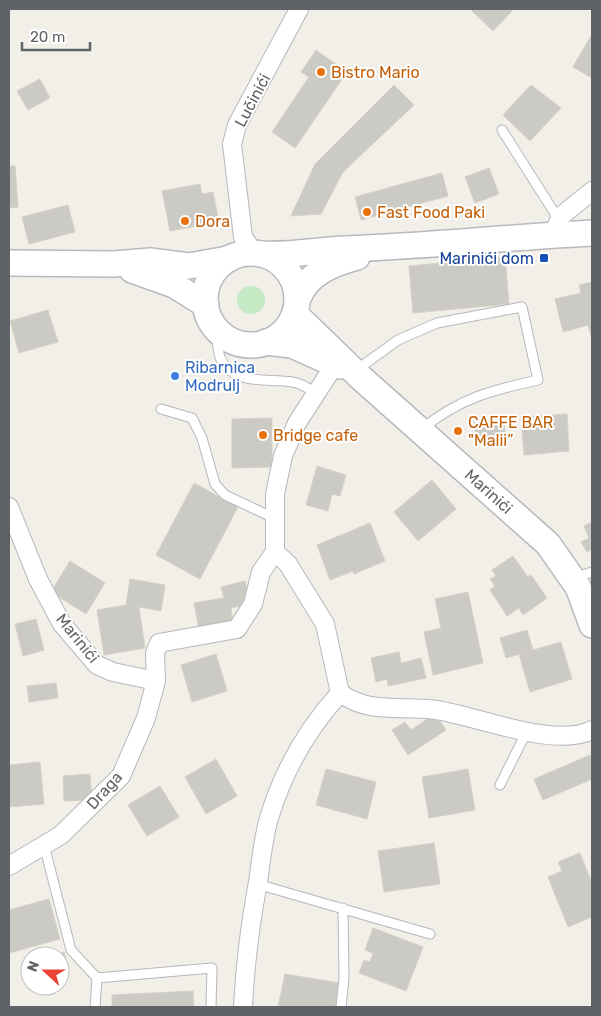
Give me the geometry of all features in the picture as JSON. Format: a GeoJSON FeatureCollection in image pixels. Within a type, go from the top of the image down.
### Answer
{"type":"FeatureCollection","features":[{"type":"Feature","properties":{"kind":"main road"},"geometry":{"type":"LineString","coordinates":[[9,263],[113,264],[150,261],[189,266],[228,259],[240,254],[258,253],[286,256],[344,249],[386,249],[556,228],[592,233]]}},
{"type":"Feature","properties":{"kind":"main road"},"geometry":{"type":"LineString","coordinates":[[266,342],[278,336],[289,326],[302,286],[313,276],[340,262],[386,249]]}},
{"type":"Feature","properties":{"kind":"main road","name":"Marinići"},"geometry":{"type":"LineString","coordinates":[[258,253],[276,259],[287,270],[295,283],[296,306],[350,371],[582,575],[578,587],[592,625]]}},
{"type":"Feature","properties":{"kind":"main road"},"geometry":{"type":"LineString","coordinates":[[217,329],[209,318],[206,305],[206,291],[210,278],[218,267],[228,259]]}},
{"type":"Feature","properties":{"kind":"main road"},"geometry":{"type":"LineString","coordinates":[[113,264],[174,285],[206,305]]}},
{"type":"Feature","properties":{"kind":"main road","name":"Marinići"},"geometry":{"type":"LineString","coordinates":[[217,329],[227,338],[240,343],[253,345],[266,342],[292,345],[350,371]]}},
{"type":"Feature","properties":{"kind":"street","name":"Lučinići"},"geometry":{"type":"LineString","coordinates":[[258,253],[243,237],[232,144],[237,125],[299,9]]}},
{"type":"Feature","properties":{"kind":"street"},"geometry":{"type":"LineString","coordinates":[[556,228],[573,206],[592,191]]}},
{"type":"Feature","properties":{"kind":"street"},"geometry":{"type":"LineString","coordinates":[[156,680],[155,653],[159,643],[237,629],[253,604],[261,572],[275,552],[275,494],[283,456],[297,423],[316,394],[350,371]]}},
{"type":"Feature","properties":{"kind":"street","name":"Marinići"},"geometry":{"type":"LineString","coordinates":[[9,507],[38,579],[62,624],[97,665],[113,672],[156,680]]}},
{"type":"Feature","properties":{"kind":"street"},"geometry":{"type":"LineString","coordinates":[[275,552],[288,564],[325,624],[340,693],[353,702],[368,707],[435,710],[542,735],[572,736],[592,730]]}},
{"type":"Feature","properties":{"kind":"street","name":"Draga"},"geometry":{"type":"LineString","coordinates":[[9,866],[61,834],[121,776],[146,718],[156,680]]}},
{"type":"Feature","properties":{"kind":"street"},"geometry":{"type":"LineString","coordinates":[[243,1007],[246,948],[269,819],[285,776],[301,745],[325,710],[340,693]]}},
{"type":"Feature","properties":{"kind":"lane"},"geometry":{"type":"LineString","coordinates":[[502,130],[556,228]]}},
{"type":"Feature","properties":{"kind":"lane"},"geometry":{"type":"LineString","coordinates":[[350,371],[398,340],[437,323],[522,307],[538,380],[488,391],[444,411],[420,431]]}},
{"type":"Feature","properties":{"kind":"lane"},"geometry":{"type":"LineString","coordinates":[[217,329],[219,352],[222,361],[232,371],[249,379],[294,382],[316,394]]}},
{"type":"Feature","properties":{"kind":"lane"},"geometry":{"type":"LineString","coordinates":[[161,409],[192,418],[202,438],[215,484],[225,495],[274,518]]}},
{"type":"Feature","properties":{"kind":"lane"},"geometry":{"type":"LineString","coordinates":[[500,784],[527,731]]}},
{"type":"Feature","properties":{"kind":"lane"},"geometry":{"type":"LineString","coordinates":[[44,845],[71,950],[96,978],[95,1007]]}},
{"type":"Feature","properties":{"kind":"lane"},"geometry":{"type":"LineString","coordinates":[[257,884],[430,934]]}},
{"type":"Feature","properties":{"kind":"lane"},"geometry":{"type":"LineString","coordinates":[[341,1007],[344,978],[343,908]]}},
{"type":"Feature","properties":{"kind":"lane"},"geometry":{"type":"LineString","coordinates":[[96,978],[212,968],[211,1007]]}},
{"type":"Feature","properties":{"kind":"green space"},"geometry":{"type":"Polygon","coordinates":[[[251,286],[261,290],[265,300],[261,310],[251,314],[241,310],[237,300],[241,290],[251,286]]]}},
{"type":"Feature","properties":{"kind":"building"},"geometry":{"type":"Polygon","coordinates":[[[470,9],[514,9],[493,31],[470,9]]]}},
{"type":"Feature","properties":{"kind":"building"},"geometry":{"type":"Polygon","coordinates":[[[592,34],[592,78],[573,67],[592,34]]]}},
{"type":"Feature","properties":{"kind":"building"},"geometry":{"type":"Polygon","coordinates":[[[316,50],[347,72],[295,148],[272,132],[309,77],[301,72],[316,50]]]}},
{"type":"Feature","properties":{"kind":"building"},"geometry":{"type":"Polygon","coordinates":[[[40,79],[50,98],[28,110],[17,91],[40,79]]]}},
{"type":"Feature","properties":{"kind":"building"},"geometry":{"type":"Polygon","coordinates":[[[394,85],[414,105],[343,172],[321,214],[291,216],[315,164],[394,85]]]}},
{"type":"Feature","properties":{"kind":"building"},"geometry":{"type":"Polygon","coordinates":[[[531,85],[561,108],[530,141],[503,115],[531,85]]]}},
{"type":"Feature","properties":{"kind":"building"},"geometry":{"type":"Polygon","coordinates":[[[9,166],[15,166],[18,207],[9,208],[9,166]]]}},
{"type":"Feature","properties":{"kind":"building"},"geometry":{"type":"Polygon","coordinates":[[[489,168],[499,194],[475,203],[465,177],[489,168]]]}},
{"type":"Feature","properties":{"kind":"building"},"geometry":{"type":"Polygon","coordinates":[[[442,173],[448,196],[361,220],[355,197],[442,173]]]}},
{"type":"Feature","properties":{"kind":"building"},"geometry":{"type":"Polygon","coordinates":[[[200,184],[202,194],[213,192],[219,222],[170,231],[162,191],[200,184]]]}},
{"type":"Feature","properties":{"kind":"building"},"geometry":{"type":"Polygon","coordinates":[[[68,205],[75,232],[29,244],[22,217],[68,205]]]}},
{"type":"Feature","properties":{"kind":"building"},"geometry":{"type":"Polygon","coordinates":[[[505,257],[509,304],[413,313],[409,266],[505,257]]]}},
{"type":"Feature","properties":{"kind":"building"},"geometry":{"type":"Polygon","coordinates":[[[592,282],[592,339],[588,325],[563,332],[555,299],[581,293],[579,285],[592,282]]]}},
{"type":"Feature","properties":{"kind":"building"},"geometry":{"type":"Polygon","coordinates":[[[48,310],[58,342],[19,353],[10,321],[48,310]]]}},
{"type":"Feature","properties":{"kind":"building"},"geometry":{"type":"Polygon","coordinates":[[[567,414],[569,451],[524,455],[521,417],[567,414]]]}},
{"type":"Feature","properties":{"kind":"building"},"geometry":{"type":"Polygon","coordinates":[[[503,417],[506,439],[477,444],[474,422],[503,417]]]}},
{"type":"Feature","properties":{"kind":"building"},"geometry":{"type":"Polygon","coordinates":[[[272,418],[272,467],[232,468],[232,419],[272,418]]]}},
{"type":"Feature","properties":{"kind":"building"},"geometry":{"type":"Polygon","coordinates":[[[317,466],[346,475],[340,496],[332,494],[328,511],[306,505],[317,466]]]}},
{"type":"Feature","properties":{"kind":"building"},"geometry":{"type":"Polygon","coordinates":[[[432,480],[456,509],[418,541],[394,512],[432,480]]]}},
{"type":"Feature","properties":{"kind":"building"},"geometry":{"type":"Polygon","coordinates":[[[194,483],[238,507],[200,579],[156,555],[194,483]]]}},
{"type":"Feature","properties":{"kind":"building"},"geometry":{"type":"Polygon","coordinates":[[[592,522],[592,549],[587,552],[581,542],[589,538],[584,526],[592,522]]]}},
{"type":"Feature","properties":{"kind":"building"},"geometry":{"type":"Polygon","coordinates":[[[370,523],[385,561],[354,574],[353,571],[330,580],[317,545],[370,523]]]}},
{"type":"Feature","properties":{"kind":"building"},"geometry":{"type":"Polygon","coordinates":[[[513,556],[528,577],[531,575],[547,598],[523,615],[519,608],[507,616],[490,590],[495,586],[490,579],[496,576],[492,570],[513,556]]]}},
{"type":"Feature","properties":{"kind":"building"},"geometry":{"type":"Polygon","coordinates":[[[70,561],[105,583],[86,614],[51,592],[70,561]]]}},
{"type":"Feature","properties":{"kind":"building"},"geometry":{"type":"Polygon","coordinates":[[[130,579],[165,585],[161,611],[139,607],[145,648],[104,655],[97,610],[126,605],[130,579]]]}},
{"type":"Feature","properties":{"kind":"building"},"geometry":{"type":"Polygon","coordinates":[[[245,581],[250,604],[231,608],[233,624],[199,630],[194,603],[224,598],[221,587],[245,581]]]}},
{"type":"Feature","properties":{"kind":"building"},"geometry":{"type":"Polygon","coordinates":[[[468,592],[483,663],[433,675],[424,632],[441,628],[435,599],[468,592]]]}},
{"type":"Feature","properties":{"kind":"building"},"geometry":{"type":"Polygon","coordinates":[[[36,619],[44,650],[23,656],[15,624],[36,619]]]}},
{"type":"Feature","properties":{"kind":"building"},"geometry":{"type":"Polygon","coordinates":[[[527,630],[533,650],[506,658],[500,638],[527,630]]]}},
{"type":"Feature","properties":{"kind":"building"},"geometry":{"type":"Polygon","coordinates":[[[561,642],[572,679],[530,692],[519,654],[561,642]]]}},
{"type":"Feature","properties":{"kind":"building"},"geometry":{"type":"Polygon","coordinates":[[[399,652],[401,663],[421,658],[426,678],[388,686],[387,679],[376,682],[371,658],[399,652]]]}},
{"type":"Feature","properties":{"kind":"building"},"geometry":{"type":"Polygon","coordinates":[[[216,654],[227,691],[192,702],[181,665],[216,654]]]}},
{"type":"Feature","properties":{"kind":"building"},"geometry":{"type":"Polygon","coordinates":[[[56,683],[58,698],[29,702],[27,686],[56,683]]]}},
{"type":"Feature","properties":{"kind":"building"},"geometry":{"type":"Polygon","coordinates":[[[435,714],[446,730],[408,755],[392,730],[405,722],[411,730],[435,714]]]}},
{"type":"Feature","properties":{"kind":"building"},"geometry":{"type":"Polygon","coordinates":[[[590,755],[592,779],[543,800],[534,779],[590,755]]]}},
{"type":"Feature","properties":{"kind":"building"},"geometry":{"type":"Polygon","coordinates":[[[216,759],[237,796],[206,814],[185,777],[216,759]]]}},
{"type":"Feature","properties":{"kind":"building"},"geometry":{"type":"Polygon","coordinates":[[[40,762],[44,804],[9,807],[9,765],[40,762]]]}},
{"type":"Feature","properties":{"kind":"building"},"geometry":{"type":"Polygon","coordinates":[[[326,769],[376,782],[367,819],[316,805],[326,769]]]}},
{"type":"Feature","properties":{"kind":"building"},"geometry":{"type":"Polygon","coordinates":[[[468,769],[475,810],[429,818],[422,777],[468,769]]]}},
{"type":"Feature","properties":{"kind":"building"},"geometry":{"type":"Polygon","coordinates":[[[90,774],[92,800],[64,801],[63,776],[90,774]]]}},
{"type":"Feature","properties":{"kind":"building"},"geometry":{"type":"Polygon","coordinates":[[[160,786],[179,817],[147,836],[128,805],[160,786]]]}},
{"type":"Feature","properties":{"kind":"building"},"geometry":{"type":"Polygon","coordinates":[[[434,843],[440,884],[384,892],[378,851],[434,843]]]}},
{"type":"Feature","properties":{"kind":"building"},"geometry":{"type":"Polygon","coordinates":[[[580,853],[592,883],[592,917],[568,927],[548,877],[562,871],[558,862],[580,853]]]}},
{"type":"Feature","properties":{"kind":"building"},"geometry":{"type":"Polygon","coordinates":[[[49,899],[60,939],[34,946],[20,946],[20,950],[9,953],[9,910],[49,899]]]}},
{"type":"Feature","properties":{"kind":"building"},"geometry":{"type":"Polygon","coordinates":[[[373,928],[423,947],[406,991],[359,973],[364,960],[370,962],[373,953],[365,950],[373,928]]]}},
{"type":"Feature","properties":{"kind":"building"},"geometry":{"type":"Polygon","coordinates":[[[285,974],[339,983],[335,1007],[278,1007],[285,974]]]}},
{"type":"Feature","properties":{"kind":"building"},"geometry":{"type":"Polygon","coordinates":[[[193,991],[194,1007],[112,1007],[112,995],[193,991]]]}},
{"type":"Feature","properties":{"kind":"place","name":"Bistro Mario"},"geometry":{"type":"Point","coordinates":[321,72]}},
{"type":"Feature","properties":{"kind":"place","name":"Fast Food Paki"},"geometry":{"type":"Point","coordinates":[367,212]}},
{"type":"Feature","properties":{"kind":"place","name":"Dora"},"geometry":{"type":"Point","coordinates":[185,221]}},
{"type":"Feature","properties":{"kind":"place","name":"Marinići dom"},"geometry":{"type":"Point","coordinates":[544,258]}},
{"type":"Feature","properties":{"kind":"place","name":"Ribarnica Modrulj"},"geometry":{"type":"Point","coordinates":[175,376]}},
{"type":"Feature","properties":{"kind":"place","name":"CAFFE BAR \"Malii”"},"geometry":{"type":"Point","coordinates":[458,431]}},
{"type":"Feature","properties":{"kind":"place","name":"Bridge cafe"},"geometry":{"type":"Point","coordinates":[263,435]}}]}
